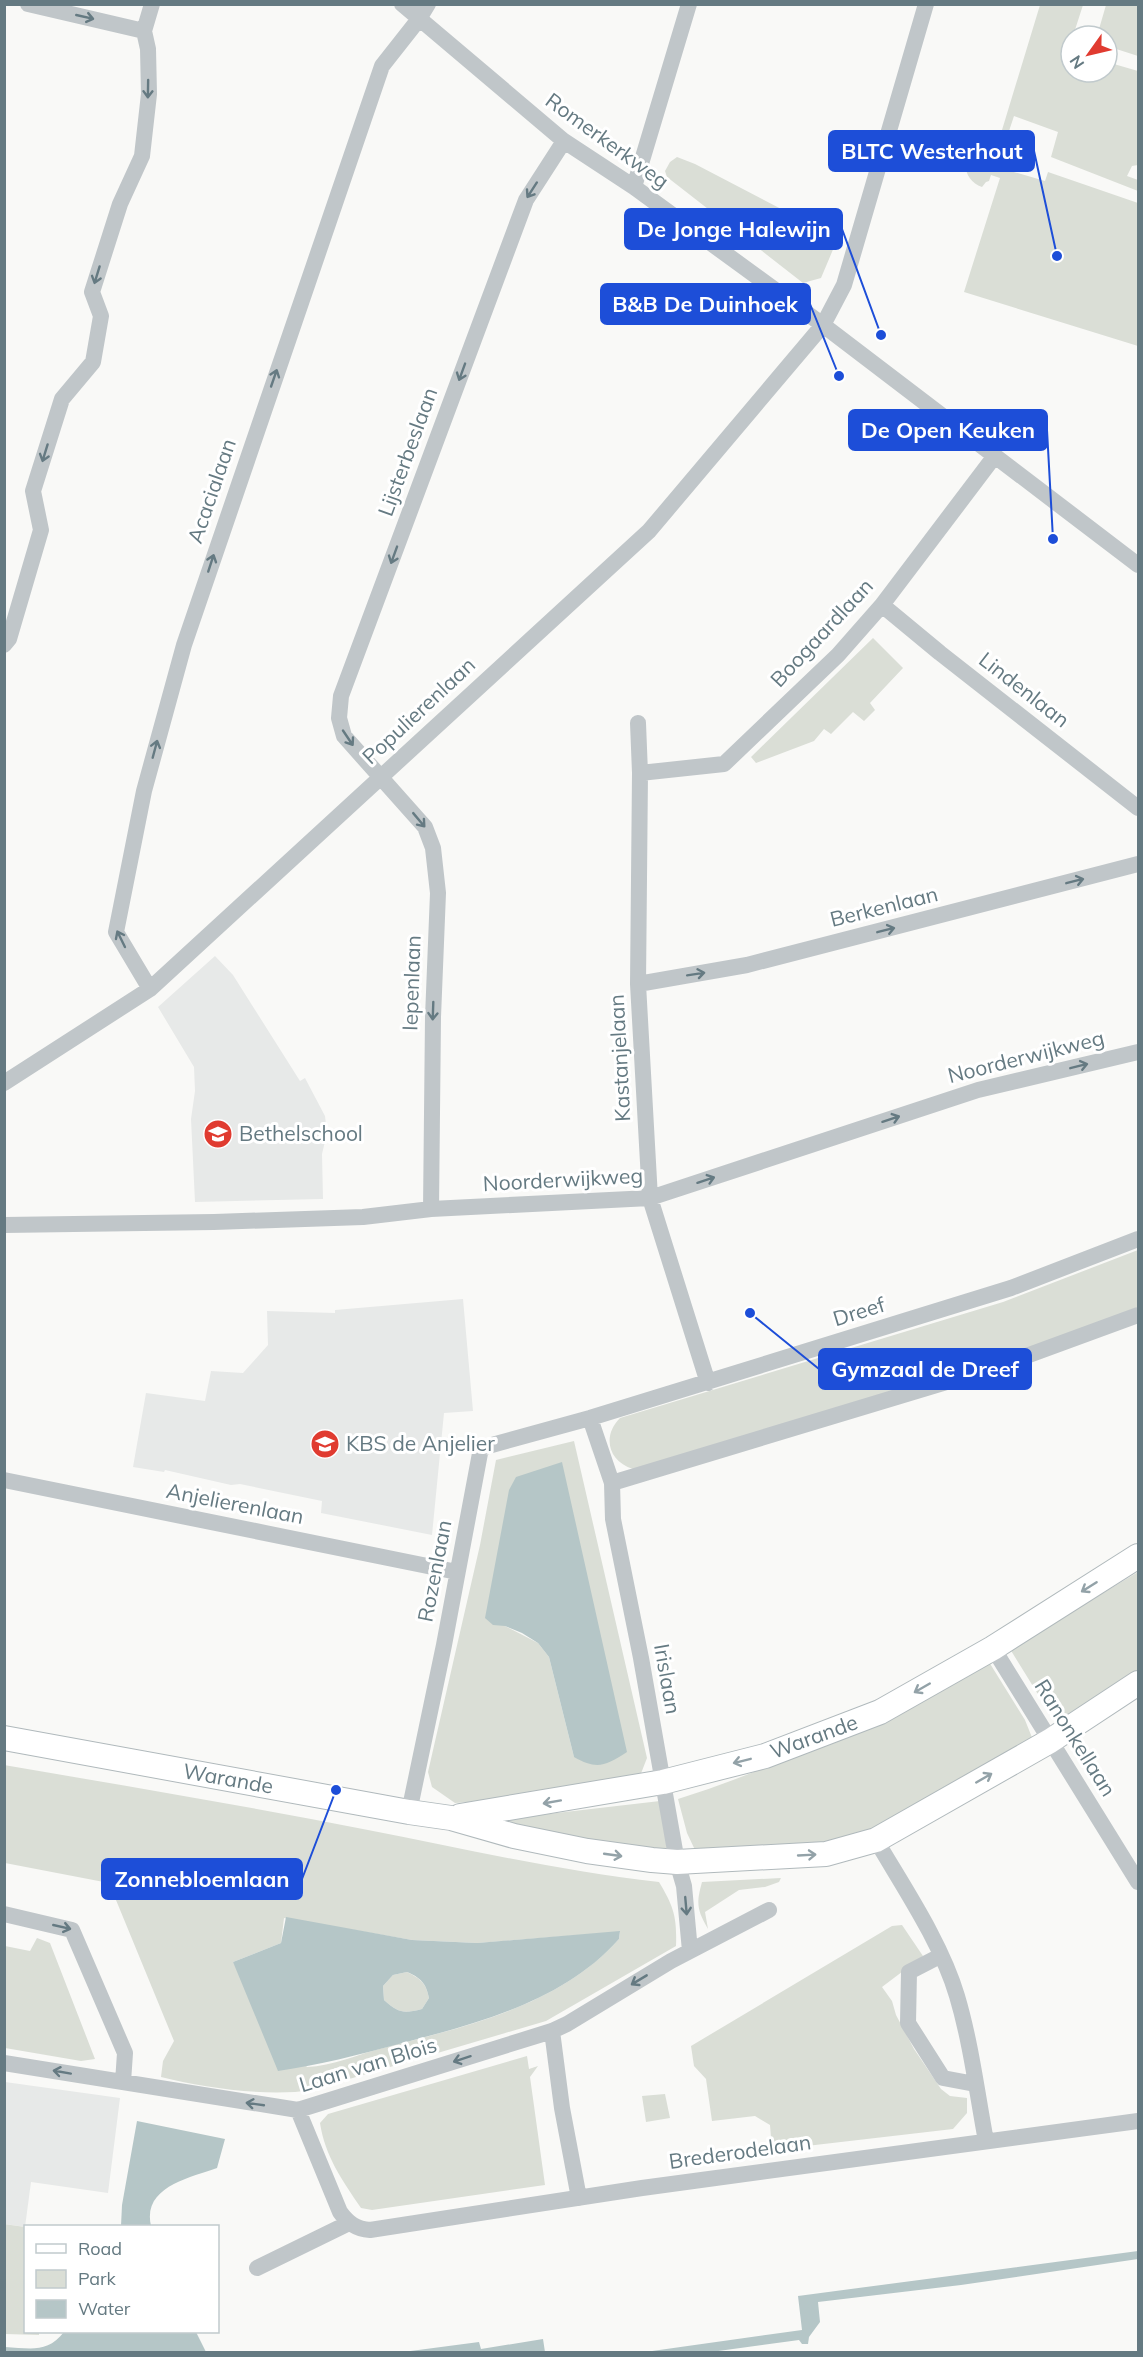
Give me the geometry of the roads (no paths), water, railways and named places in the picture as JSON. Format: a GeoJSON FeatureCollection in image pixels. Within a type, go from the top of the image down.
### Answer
{"type":"FeatureCollection","features":[{"type":"Feature","properties":{"kind":"main road","name":"Warande"},"geometry":{"type":"LineString","coordinates":[[451,1818],[503,1811],[663,1782],[765,1756],[880,1712],[993,1648],[1138,1556]]}},
{"type":"Feature","properties":{"kind":"main road","name":"Warande"},"geometry":{"type":"LineString","coordinates":[[4,1738],[451,1818],[514,1836],[587,1851],[677,1862],[826,1854],[876,1840],[1050,1741],[1138,1683]]}},
{"type":"Feature","properties":{"kind":"street"},"geometry":{"type":"LineString","coordinates":[[28,4],[144,31]]}},
{"type":"Feature","properties":{"kind":"street"},"geometry":{"type":"LineString","coordinates":[[4,645],[9,639],[41,530],[33,491],[62,399],[93,362],[101,316],[92,292],[120,204],[142,156],[149,94],[148,49],[144,31],[153,4]]}},
{"type":"Feature","properties":{"kind":"street","name":"Romerkerkweg"},"geometry":{"type":"LineString","coordinates":[[402,4],[423,12],[564,141],[634,188],[823,325],[1138,566]]}},
{"type":"Feature","properties":{"kind":"street"},"geometry":{"type":"LineString","coordinates":[[634,188],[689,4]]}},
{"type":"Feature","properties":{"kind":"street","name":"Populierenlaan"},"geometry":{"type":"LineString","coordinates":[[4,1083],[150,989],[649,531],[823,325],[844,285],[926,4]]}},
{"type":"Feature","properties":{"kind":"street","name":"Acacialaan"},"geometry":{"type":"LineString","coordinates":[[150,989],[116,933],[144,791],[178,668],[245,462],[382,66],[423,12]]}},
{"type":"Feature","properties":{"kind":"street","name":"Lijsterbeslaan"},"geometry":{"type":"LineString","coordinates":[[381,776],[344,736],[339,717],[341,696],[526,200],[564,141]]}},
{"type":"Feature","properties":{"kind":"street","name":"Boogaardlaan"},"geometry":{"type":"LineString","coordinates":[[640,773],[724,764],[838,655],[882,605],[994,457]]}},
{"type":"Feature","properties":{"kind":"street","name":"Lindenlaan"},"geometry":{"type":"LineString","coordinates":[[882,605],[1138,808]]}},
{"type":"Feature","properties":{"kind":"street","name":"Kastanjelaan"},"geometry":{"type":"LineString","coordinates":[[638,723],[640,773],[638,984],[650,1198],[708,1383]]}},
{"type":"Feature","properties":{"kind":"street","name":"Iepenlaan"},"geometry":{"type":"LineString","coordinates":[[381,776],[425,827],[433,848],[438,893],[433,1017],[431,1209]]}},
{"type":"Feature","properties":{"kind":"street","name":"Berkenlaan"},"geometry":{"type":"LineString","coordinates":[[638,984],[747,965],[1138,864]]}},
{"type":"Feature","properties":{"kind":"street","name":"Noorderwijkweg"},"geometry":{"type":"LineString","coordinates":[[4,1226],[317,1219],[363,1217],[431,1209],[650,1198],[978,1090],[1138,1052]]}},
{"type":"Feature","properties":{"kind":"street","name":"Dreef"},"geometry":{"type":"LineString","coordinates":[[590,1418],[1011,1288],[1138,1239]]}},
{"type":"Feature","properties":{"kind":"street"},"geometry":{"type":"LineString","coordinates":[[612,1483],[996,1367],[1138,1315]]}},
{"type":"Feature","properties":{"kind":"street","name":"Irislaan"},"geometry":{"type":"LineString","coordinates":[[590,1418],[612,1483],[613,1519],[641,1658],[677,1862],[684,1886],[690,1951]]}},
{"type":"Feature","properties":{"kind":"street","name":"Rozenlaan"},"geometry":{"type":"LineString","coordinates":[[409,1812],[481,1448],[590,1418]]}},
{"type":"Feature","properties":{"kind":"street","name":"Anjelierenlaan"},"geometry":{"type":"LineString","coordinates":[[4,1480],[457,1572]]}},
{"type":"Feature","properties":{"kind":"street","name":"Ranonkellaan"},"geometry":{"type":"LineString","coordinates":[[993,1648],[1138,1882]]}},
{"type":"Feature","properties":{"kind":"street"},"geometry":{"type":"LineString","coordinates":[[876,1840],[917,1908],[957,1994],[986,2141]]}},
{"type":"Feature","properties":{"kind":"street","name":"Laan van Blois"},"geometry":{"type":"LineString","coordinates":[[4,2063],[298,2110],[552,2031],[690,1951],[769,1910]]}},
{"type":"Feature","properties":{"kind":"street"},"geometry":{"type":"LineString","coordinates":[[4,1914],[72,1929],[124,2053],[123,2082]]}},
{"type":"Feature","properties":{"kind":"street"},"geometry":{"type":"LineString","coordinates":[[940,1956],[909,1972],[908,2023],[943,2078],[975,2084]]}},
{"type":"Feature","properties":{"kind":"street"},"geometry":{"type":"LineString","coordinates":[[552,2031],[562,2108],[579,2198]]}},
{"type":"Feature","properties":{"kind":"street"},"geometry":{"type":"LineString","coordinates":[[257,2268],[349,2223],[340,2212],[298,2110]]}},
{"type":"Feature","properties":{"kind":"street","name":"Brederodelaan"},"geometry":{"type":"LineString","coordinates":[[349,2223],[361,2229],[370,2230],[579,2198],[1138,2121]]}},
{"type":"Feature","properties":{"kind":"water"},"geometry":{"type":"Polygon","coordinates":[[[562,1462],[627,1752],[601,1765],[589,1764],[574,1757],[549,1657],[538,1643],[505,1626],[493,1625],[485,1618],[509,1490],[516,1477],[562,1462]]]}},
{"type":"Feature","properties":{"kind":"water"},"geometry":{"type":"Polygon","coordinates":[[[286,1917],[412,1940],[477,1943],[620,1931],[619,1939],[597,1961],[572,1979],[518,2007],[459,2028],[384,2048],[278,2071],[233,1962],[281,1943],[286,1917]],[[407,1972],[393,1975],[383,1986],[384,2000],[394,2008],[410,2012],[422,2009],[429,1998],[426,1988],[419,1979],[407,1972]]]}},
{"type":"Feature","properties":{"kind":"water"},"geometry":{"type":"Polygon","coordinates":[[[137,2121],[225,2139],[217,2168],[181,2180],[161,2193],[150,2213],[151,2225],[121,2225],[122,2205],[137,2121]]]}},
{"type":"Feature","properties":{"kind":"water"},"geometry":{"type":"Polygon","coordinates":[[[1138,2251],[1138,2259],[961,2285],[818,2302],[820,2322],[809,2337],[808,2344],[802,2344],[799,2340],[711,2352],[645,2352],[802,2330],[798,2296],[1138,2251]]]}},
{"type":"Feature","properties":{"kind":"water"},"geometry":{"type":"Polygon","coordinates":[[[63,2333],[196,2333],[206,2352],[5,2352],[5,2347],[44,2347],[58,2339],[63,2333]]]}},
{"type":"Feature","properties":{"kind":"water"},"geometry":{"type":"Polygon","coordinates":[[[543,2339],[545,2352],[403,2352],[479,2342],[481,2349],[543,2339]]]}},
{"type":"Feature","properties":{"kind":"place","name":"BLTC Westerhout"},"geometry":{"type":"Point","coordinates":[1057,256]}},
{"type":"Feature","properties":{"kind":"place","name":"De Jonge Halewijn"},"geometry":{"type":"Point","coordinates":[881,335]}},
{"type":"Feature","properties":{"kind":"place","name":"B&B De Duinhoek"},"geometry":{"type":"Point","coordinates":[839,376]}},
{"type":"Feature","properties":{"kind":"place","name":"De Open Keuken"},"geometry":{"type":"Point","coordinates":[1053,539]}},
{"type":"Feature","properties":{"kind":"place","name":"Bethelschool"},"geometry":{"type":"Point","coordinates":[218,1134]}},
{"type":"Feature","properties":{"kind":"place","name":"Gymzaal de Dreef"},"geometry":{"type":"Point","coordinates":[750,1313]}},
{"type":"Feature","properties":{"kind":"place","name":"KBS de Anjelier"},"geometry":{"type":"Point","coordinates":[325,1444]}},
{"type":"Feature","properties":{"kind":"place","name":"Zonnebloemlaan"},"geometry":{"type":"Point","coordinates":[336,1790]}}]}
